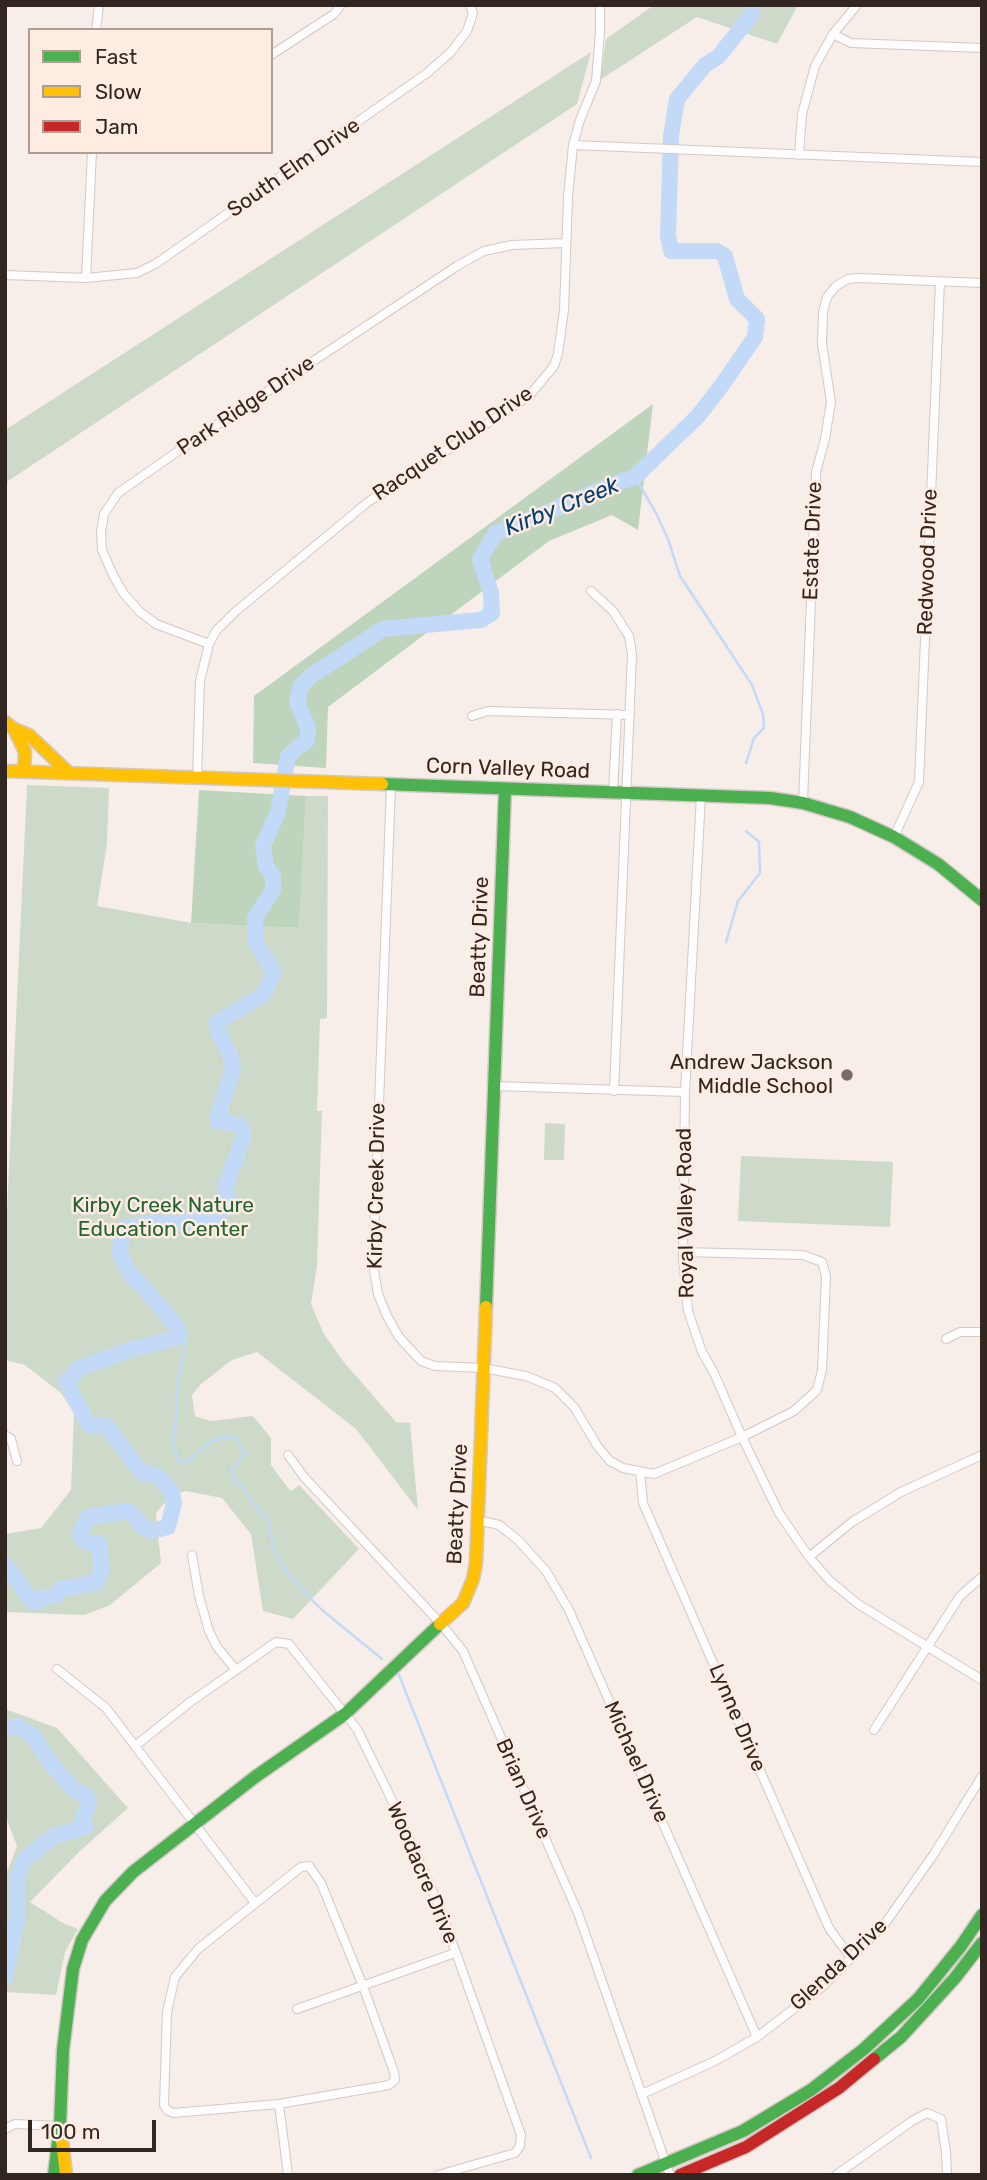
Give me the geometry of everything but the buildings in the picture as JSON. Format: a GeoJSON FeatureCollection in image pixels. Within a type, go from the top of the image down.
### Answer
{"type":"FeatureCollection","features":[{"type":"Feature","properties":{"kind":"main road"},"geometry":{"type":"LineString","coordinates":[[10,725],[25,752],[24,772]]}},
{"type":"Feature","properties":{"kind":"main road"},"geometry":{"type":"LineString","coordinates":[[10,725],[29,735],[69,773]]}},
{"type":"Feature","properties":{"kind":"main road","name":"Corn Valley Road"},"geometry":{"type":"LineString","coordinates":[[5,771],[770,798],[803,803],[850,817],[894,836],[938,864],[982,900]]}},
{"type":"Feature","properties":{"kind":"main road","name":"Beatty Drive"},"geometry":{"type":"LineString","coordinates":[[54,2175],[60,2126],[63,2050],[73,1969],[82,1940],[105,1901],[133,1872],[345,1714],[463,1603],[473,1579],[505,789]]}},
{"type":"Feature","properties":{"kind":"main road"},"geometry":{"type":"LineString","coordinates":[[680,2175],[746,2147],[804,2112],[839,2088],[901,2037],[982,1915]]}},
{"type":"Feature","properties":{"kind":"main road"},"geometry":{"type":"LineString","coordinates":[[638,2175],[668,2170],[743,2131],[811,2090],[923,2003],[982,1942]]}},
{"type":"Feature","properties":{"kind":"main road","name":"Beatty Drive"},"geometry":{"type":"LineString","coordinates":[[60,2126],[66,2175]]}},
{"type":"Feature","properties":{"kind":"street"},"geometry":{"type":"LineString","coordinates":[[96,28],[99,5]]}},
{"type":"Feature","properties":{"kind":"street"},"geometry":{"type":"LineString","coordinates":[[273,54],[334,14],[341,5]]}},
{"type":"Feature","properties":{"kind":"street","name":"Racquet Club Drive"},"geometry":{"type":"LineString","coordinates":[[197,778],[200,681],[209,644],[216,631],[235,612],[368,502],[528,396],[554,366],[564,310],[568,197],[573,145],[596,80],[600,5]]}},
{"type":"Feature","properties":{"kind":"street"},"geometry":{"type":"LineString","coordinates":[[799,155],[802,114],[815,66],[833,34],[857,5]]}},
{"type":"Feature","properties":{"kind":"street","name":"South Elm Drive"},"geometry":{"type":"LineString","coordinates":[[5,275],[86,278],[137,273],[157,263],[427,73],[451,52],[467,31],[471,9]]}},
{"type":"Feature","properties":{"kind":"street"},"geometry":{"type":"LineString","coordinates":[[833,34],[850,43],[982,48]]}},
{"type":"Feature","properties":{"kind":"street"},"geometry":{"type":"LineString","coordinates":[[573,145],[982,162]]}},
{"type":"Feature","properties":{"kind":"street"},"geometry":{"type":"LineString","coordinates":[[86,278],[92,154]]}},
{"type":"Feature","properties":{"kind":"street","name":"Park Ridge Drive"},"geometry":{"type":"LineString","coordinates":[[209,644],[156,624],[140,612],[124,594],[102,550],[104,514],[118,493],[208,430],[457,266],[484,251],[512,245],[566,243]]}},
{"type":"Feature","properties":{"kind":"street","name":"Estate Drive"},"geometry":{"type":"LineString","coordinates":[[803,803],[816,472],[831,402],[822,344],[823,312],[827,297],[836,286],[848,279],[940,281]]}},
{"type":"Feature","properties":{"kind":"street"},"geometry":{"type":"LineString","coordinates":[[940,281],[982,283]]}},
{"type":"Feature","properties":{"kind":"street","name":"Redwood Drive"},"geometry":{"type":"LineString","coordinates":[[894,836],[919,782],[940,281]]}},
{"type":"Feature","properties":{"kind":"street"},"geometry":{"type":"LineString","coordinates":[[592,591],[613,611],[629,636],[632,654],[630,715],[620,792]]}},
{"type":"Feature","properties":{"kind":"street"},"geometry":{"type":"LineString","coordinates":[[471,716],[488,711],[630,715]]}},
{"type":"Feature","properties":{"kind":"street"},"geometry":{"type":"LineString","coordinates":[[614,1091],[620,792],[617,714]]}},
{"type":"Feature","properties":{"kind":"street","name":"Kirby Creek Drive"},"geometry":{"type":"LineString","coordinates":[[391,785],[374,1272],[387,1316],[409,1350],[421,1362],[435,1366],[483,1368],[526,1376],[555,1388],[574,1407],[598,1447],[610,1461],[623,1468],[654,1474],[794,1412],[817,1390],[822,1370],[826,1276],[822,1262],[803,1255],[683,1252]]}},
{"type":"Feature","properties":{"kind":"street","name":"Royal Valley Road"},"geometry":{"type":"LineString","coordinates":[[701,796],[685,1092],[683,1252],[688,1311],[702,1352],[779,1513],[809,1557],[829,1580],[858,1604],[982,1680]]}},
{"type":"Feature","properties":{"kind":"street"},"geometry":{"type":"LineString","coordinates":[[494,1086],[685,1092]]}},
{"type":"Feature","properties":{"kind":"street"},"geometry":{"type":"LineString","coordinates":[[946,1339],[960,1332],[982,1332]]}},
{"type":"Feature","properties":{"kind":"street"},"geometry":{"type":"LineString","coordinates":[[5,1435],[11,1439],[17,1461]]}},
{"type":"Feature","properties":{"kind":"street","name":"Brian Drive"},"geometry":{"type":"LineString","coordinates":[[288,1455],[304,1477],[463,1651],[578,1913],[668,2170]]}},
{"type":"Feature","properties":{"kind":"street"},"geometry":{"type":"LineString","coordinates":[[809,1557],[852,1522],[901,1492],[982,1455]]}},
{"type":"Feature","properties":{"kind":"street","name":"Lynne Drive"},"geometry":{"type":"LineString","coordinates":[[640,1471],[643,1503],[829,1928],[851,1958]]}},
{"type":"Feature","properties":{"kind":"street","name":"Michael Drive"},"geometry":{"type":"LineString","coordinates":[[477,1520],[499,1525],[518,1540],[546,1570],[569,1609],[757,2037]]}},
{"type":"Feature","properties":{"kind":"street"},"geometry":{"type":"LineString","coordinates":[[135,1746],[235,1669],[217,1647],[209,1631],[199,1596],[192,1555]]}},
{"type":"Feature","properties":{"kind":"street"},"geometry":{"type":"LineString","coordinates":[[874,1730],[960,1596],[982,1577]]}},
{"type":"Feature","properties":{"kind":"street","name":"Woodacre Drive"},"geometry":{"type":"LineString","coordinates":[[235,1669],[276,1642],[289,1644],[345,1714],[369,1750],[440,1908],[521,2135],[520,2146],[515,2153],[438,2175]]}},
{"type":"Feature","properties":{"kind":"street"},"geometry":{"type":"LineString","coordinates":[[57,1669],[106,1707],[255,1903]]}},
{"type":"Feature","properties":{"kind":"street","name":"Glenda Drive"},"geometry":{"type":"LineString","coordinates":[[642,2094],[715,2061],[757,2037],[822,1987],[884,1925],[912,1888],[982,1776]]}},
{"type":"Feature","properties":{"kind":"street"},"geometry":{"type":"LineString","coordinates":[[309,1866],[321,1883],[363,1986],[395,2080],[388,2085],[279,2104],[173,2113],[167,2110],[164,2105],[167,2012],[175,1977],[198,1949],[255,1903],[302,1867],[309,1866]]}},
{"type":"Feature","properties":{"kind":"street"},"geometry":{"type":"LineString","coordinates":[[296,2009],[455,1953]]}},
{"type":"Feature","properties":{"kind":"street"},"geometry":{"type":"LineString","coordinates":[[279,2104],[288,2175]]}},
{"type":"Feature","properties":{"kind":"street"},"geometry":{"type":"LineString","coordinates":[[836,2175],[927,2113],[941,2119],[947,2175]]}},
{"type":"Feature","properties":{"kind":"street"},"geometry":{"type":"LineString","coordinates":[[5,2129],[15,2124],[60,2126]]}},
{"type":"Feature","properties":{"kind":"green space"},"geometry":{"type":"Polygon","coordinates":[[[654,5],[798,5],[777,44],[697,17],[600,80],[606,39],[654,5]]]}},
{"type":"Feature","properties":{"kind":"green space"},"geometry":{"type":"Polygon","coordinates":[[[591,52],[577,104],[5,483],[5,430],[591,52]]]}},
{"type":"Feature","properties":{"kind":"green space"},"geometry":{"type":"Polygon","coordinates":[[[653,404],[638,530],[612,515],[549,541],[328,707],[326,768],[253,763],[254,696],[653,404]]]}},
{"type":"Feature","properties":{"kind":"green space","name":"Kirby Creek Nature Education Center"},"geometry":{"type":"Polygon","coordinates":[[[27,785],[109,788],[107,844],[97,906],[192,923],[299,928],[306,796],[328,796],[327,1018],[320,1019],[317,1111],[322,1111],[317,1266],[311,1304],[324,1334],[343,1361],[396,1422],[410,1423],[418,1510],[356,1429],[257,1352],[232,1360],[201,1384],[192,1395],[195,1416],[210,1421],[253,1416],[271,1438],[271,1465],[285,1484],[291,1491],[299,1485],[359,1549],[293,1619],[263,1611],[251,1534],[222,1498],[186,1491],[170,1497],[156,1513],[161,1563],[110,1605],[84,1615],[5,1612],[5,1534],[41,1528],[71,1490],[74,1413],[61,1393],[25,1365],[5,1360],[7,1210],[27,785]]]}},
{"type":"Feature","properties":{"kind":"green space"},"geometry":{"type":"Polygon","coordinates":[[[199,790],[306,796],[299,928],[191,923],[199,790]]]}},
{"type":"Feature","properties":{"kind":"green space"},"geometry":{"type":"Polygon","coordinates":[[[545,1123],[565,1124],[564,1160],[544,1160],[545,1123]]]}},
{"type":"Feature","properties":{"kind":"green space"},"geometry":{"type":"Polygon","coordinates":[[[741,1156],[893,1162],[890,1227],[738,1221],[741,1156]]]}},
{"type":"Feature","properties":{"kind":"green space"},"geometry":{"type":"Polygon","coordinates":[[[5,1709],[57,1728],[128,1808],[81,1850],[30,1902],[63,1923],[78,1929],[65,1952],[56,1995],[5,1992],[5,1877],[17,1846],[5,1815],[5,1709]]]}},
{"type":"Feature","properties":{"kind":"waterway","name":"Kirby Creek"},"geometry":{"type":"LineString","coordinates":[[5,1564],[32,1601],[39,1602],[42,1598],[57,1595],[61,1589],[96,1583],[102,1568],[99,1544],[85,1542],[80,1533],[88,1517],[129,1511],[141,1525],[151,1531],[168,1527],[174,1503],[172,1492],[158,1476],[142,1473],[107,1426],[89,1425],[66,1382],[80,1368],[129,1350],[179,1337],[176,1326],[130,1274],[119,1251],[125,1228],[154,1222],[177,1224],[214,1216],[229,1206],[225,1187],[244,1136],[241,1126],[218,1122],[233,1069],[216,1023],[263,995],[274,973],[256,942],[255,918],[273,890],[273,876],[266,866],[263,846],[278,812],[288,756],[307,740],[308,728],[297,701],[301,685],[383,629],[481,620],[492,613],[491,593],[480,559],[495,534],[635,477],[698,416],[755,337],[757,319],[737,299],[725,256],[717,251],[671,251],[668,236],[671,136],[677,99],[705,65],[718,57],[751,16],[753,5]]}},
{"type":"Feature","properties":{"kind":"waterway"},"geometry":{"type":"LineString","coordinates":[[635,477],[668,539],[680,576],[752,685],[763,714],[764,728],[754,738],[746,763]]}},
{"type":"Feature","properties":{"kind":"waterway"},"geometry":{"type":"LineString","coordinates":[[726,942],[738,901],[760,873],[759,842],[746,831]]}},
{"type":"Feature","properties":{"kind":"waterway"},"geometry":{"type":"LineString","coordinates":[[179,1337],[186,1342],[178,1382],[174,1444],[177,1459],[186,1463],[210,1442],[226,1437],[238,1439],[244,1454],[231,1469],[233,1476],[268,1521],[274,1549],[289,1576],[322,1610],[382,1659]]}},
{"type":"Feature","properties":{"kind":"waterway"},"geometry":{"type":"LineString","coordinates":[[399,1675],[591,2158]]}},
{"type":"Feature","properties":{"kind":"waterway","name":"Kirby Creek"},"geometry":{"type":"LineString","coordinates":[[5,1729],[17,1726],[34,1737],[51,1764],[74,1790],[86,1795],[89,1803],[83,1817],[85,1827],[54,1836],[24,1860],[17,1877],[17,1920],[5,1977]]}},
{"type":"Feature","properties":{"kind":"traffic: fast"},"geometry":{"type":"LineString","coordinates":[[382,784],[770,798],[803,803],[850,817],[894,837],[938,864],[982,900]]}},
{"type":"Feature","properties":{"kind":"traffic: fast"},"geometry":{"type":"LineString","coordinates":[[486,1307],[505,789]]}},
{"type":"Feature","properties":{"kind":"traffic: fast"},"geometry":{"type":"LineString","coordinates":[[54,2175],[60,2126],[63,2050],[73,1969],[82,1940],[105,1901],[133,1872],[255,1777],[345,1714],[440,1624]]}},
{"type":"Feature","properties":{"kind":"traffic: fast"},"geometry":{"type":"LineString","coordinates":[[638,2175],[743,2131],[811,2090],[864,2049],[918,1999],[982,1915]]}},
{"type":"Feature","properties":{"kind":"traffic: fast"},"geometry":{"type":"LineString","coordinates":[[874,2059],[901,2037],[955,1978],[982,1943]]}},
{"type":"Feature","properties":{"kind":"traffic: slow"},"geometry":{"type":"LineString","coordinates":[[5,722],[29,735],[69,773]]}},
{"type":"Feature","properties":{"kind":"traffic: slow"},"geometry":{"type":"LineString","coordinates":[[14,729],[25,752],[24,772]]}},
{"type":"Feature","properties":{"kind":"traffic: slow"},"geometry":{"type":"LineString","coordinates":[[5,771],[382,784]]}},
{"type":"Feature","properties":{"kind":"traffic: slow"},"geometry":{"type":"LineString","coordinates":[[440,1624],[463,1603],[476,1563],[486,1307]]}},
{"type":"Feature","properties":{"kind":"traffic: slow"},"geometry":{"type":"LineString","coordinates":[[62,2140],[66,2175]]}},
{"type":"Feature","properties":{"kind":"traffic: jam"},"geometry":{"type":"LineString","coordinates":[[680,2175],[746,2147],[839,2088],[874,2059]]}},
{"type":"Feature","properties":{"kind":"place","name":"Andrew Jackson Middle School"},"geometry":{"type":"Point","coordinates":[847,1075]}}]}
